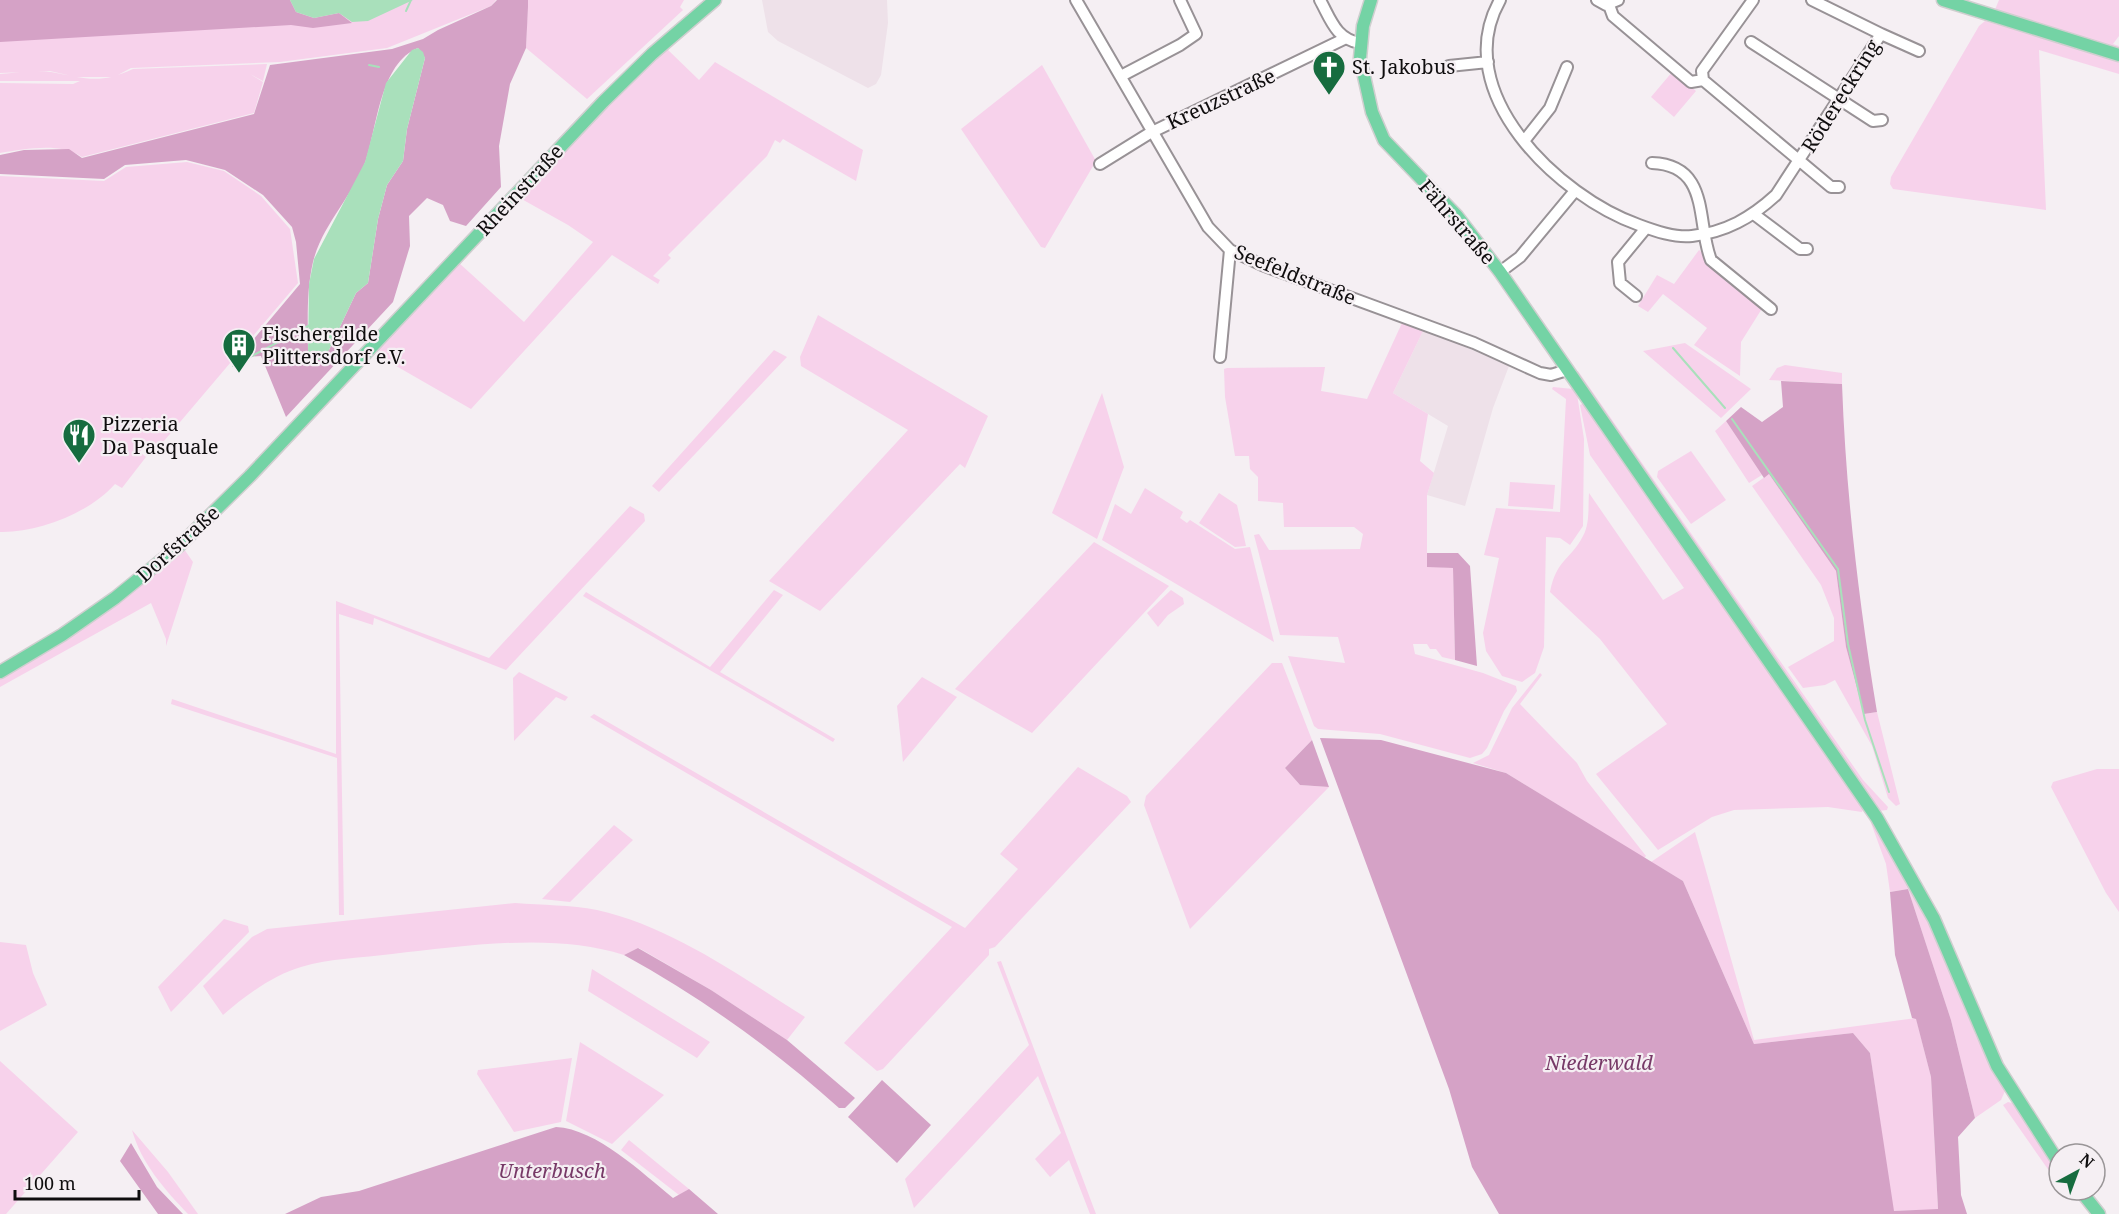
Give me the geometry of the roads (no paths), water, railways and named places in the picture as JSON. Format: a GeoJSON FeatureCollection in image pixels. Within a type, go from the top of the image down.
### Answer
{"type":"FeatureCollection","features":[{"type":"Feature","properties":{"kind":"main road","name":"Rheinstraße"},"geometry":{"type":"LineString","coordinates":[[333,388],[603,102],[652,54],[715,0]]}},
{"type":"Feature","properties":{"kind":"main road","name":"Fährstraße"},"geometry":{"type":"LineString","coordinates":[[1371,0],[1360,43],[1364,78],[1372,112],[1384,140],[1457,216],[1500,272],[1871,808],[1903,859],[1934,919],[1997,1066],[2047,1144]]}},
{"type":"Feature","properties":{"kind":"main road"},"geometry":{"type":"LineString","coordinates":[[1943,0],[2119,55]]}},
{"type":"Feature","properties":{"kind":"main road","name":"Dorfstraße"},"geometry":{"type":"LineString","coordinates":[[0,672],[62,635],[147,574],[227,499],[333,388]]}},
{"type":"Feature","properties":{"kind":"main road"},"geometry":{"type":"LineString","coordinates":[[2090,1202],[2099,1214]]}},
{"type":"Feature","properties":{"kind":"street","name":"Seefeldstraße"},"geometry":{"type":"LineString","coordinates":[[1076,0],[1121,76],[1150,133],[1208,227],[1230,250],[1262,265],[1474,344],[1540,373],[1551,375],[1568,370]]}},
{"type":"Feature","properties":{"kind":"street"},"geometry":{"type":"LineString","coordinates":[[1121,76],[1196,34],[1180,0]]}},
{"type":"Feature","properties":{"kind":"street"},"geometry":{"type":"LineString","coordinates":[[1320,0],[1338,34],[1344,39],[1360,43]]}},
{"type":"Feature","properties":{"kind":"street"},"geometry":{"type":"LineString","coordinates":[[1597,0],[1613,2]]}},
{"type":"Feature","properties":{"kind":"street"},"geometry":{"type":"LineString","coordinates":[[1703,80],[1702,71],[1753,0]]}},
{"type":"Feature","properties":{"kind":"street","name":"Rödereckring"},"geometry":{"type":"LineString","coordinates":[[1497,1],[1488,36],[1488,62],[1497,96],[1524,141],[1544,166],[1574,192],[1605,211],[1646,228],[1682,236],[1733,226],[1755,215],[1776,195],[1800,162],[1881,34],[1812,0]]}},
{"type":"Feature","properties":{"kind":"street","name":"Rödereckring"},"geometry":{"type":"LineString","coordinates":[[1613,2],[1613,16],[1691,82],[1703,80],[1800,162]]}},
{"type":"Feature","properties":{"kind":"street"},"geometry":{"type":"LineString","coordinates":[[1881,34],[1919,51]]}},
{"type":"Feature","properties":{"kind":"street","name":"Kreuzstraße"},"geometry":{"type":"LineString","coordinates":[[1100,164],[1150,133],[1344,39]]}},
{"type":"Feature","properties":{"kind":"street"},"geometry":{"type":"LineString","coordinates":[[1751,42],[1873,121],[1882,120]]}},
{"type":"Feature","properties":{"kind":"street"},"geometry":{"type":"LineString","coordinates":[[1449,66],[1488,62]]}},
{"type":"Feature","properties":{"kind":"street"},"geometry":{"type":"LineString","coordinates":[[1524,141],[1550,108],[1567,67]]}},
{"type":"Feature","properties":{"kind":"street"},"geometry":{"type":"LineString","coordinates":[[1800,162],[1831,187],[1839,188]]}},
{"type":"Feature","properties":{"kind":"street"},"geometry":{"type":"LineString","coordinates":[[1652,163],[1675,167],[1686,176],[1701,201],[1711,260],[1771,309]]}},
{"type":"Feature","properties":{"kind":"street"},"geometry":{"type":"LineString","coordinates":[[1500,272],[1520,257],[1574,192]]}},
{"type":"Feature","properties":{"kind":"street"},"geometry":{"type":"LineString","coordinates":[[1755,215],[1800,249],[1807,249]]}},
{"type":"Feature","properties":{"kind":"street"},"geometry":{"type":"LineString","coordinates":[[1636,296],[1620,283],[1618,262],[1646,228]]}},
{"type":"Feature","properties":{"kind":"street"},"geometry":{"type":"LineString","coordinates":[[1220,357],[1230,250]]}},
{"type":"Feature","properties":{"kind":"waterway"},"geometry":{"type":"LineString","coordinates":[[406,11],[411,0]]}},
{"type":"Feature","properties":{"kind":"waterway"},"geometry":{"type":"LineString","coordinates":[[369,65],[379,67]]}},
{"type":"Feature","properties":{"kind":"waterway"},"geometry":{"type":"LineString","coordinates":[[233,366],[310,325]]}},
{"type":"Feature","properties":{"kind":"waterway"},"geometry":{"type":"LineString","coordinates":[[1673,348],[1725,408]]}},
{"type":"Feature","properties":{"kind":"waterway"},"geometry":{"type":"LineString","coordinates":[[1732,419],[1838,569],[1848,644],[1865,720],[1889,792]]}},
{"type":"Feature","properties":{"kind":"place","name":"St. Jakobus"},"geometry":{"type":"Point","coordinates":[1329,96]}},
{"type":"Feature","properties":{"kind":"place","name":"Fischergilde Plittersdorf e.V."},"geometry":{"type":"Point","coordinates":[239,374]}},
{"type":"Feature","properties":{"kind":"place","name":"Pizzeria Da Pasquale"},"geometry":{"type":"Point","coordinates":[79,464]}},
{"type":"Feature","properties":{"kind":"park label","name":"Niederwald"},"geometry":{"type":"Point","coordinates":[1599,1063]}},
{"type":"Feature","properties":{"kind":"park label","name":"Unterbusch"},"geometry":{"type":"Point","coordinates":[552,1171]}}]}
